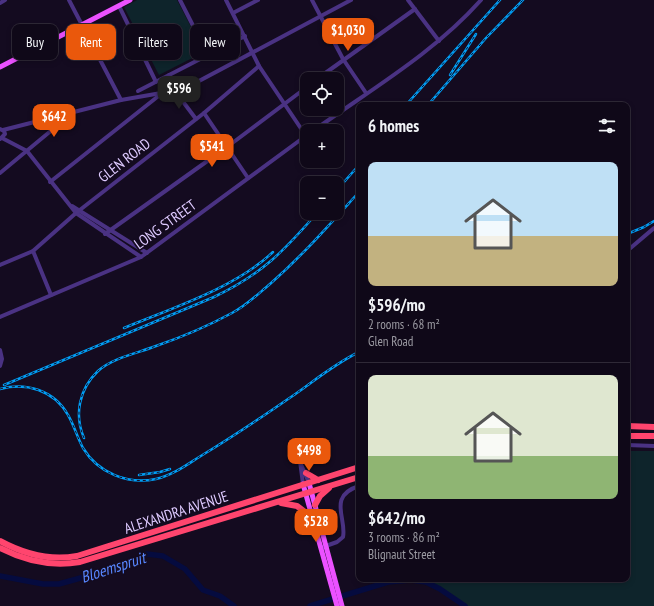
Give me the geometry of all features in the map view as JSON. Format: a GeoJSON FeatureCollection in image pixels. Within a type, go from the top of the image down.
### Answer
{"type":"FeatureCollection","features":[{"type":"Feature","properties":{"kind":"highway"},"geometry":{"type":"LineString","coordinates":[[630,426],[654,427]]}},
{"type":"Feature","properties":{"kind":"highway"},"geometry":{"type":"LineString","coordinates":[[630,436],[654,436]]}},
{"type":"Feature","properties":{"kind":"highway","name":"ALEXANDRA AVENUE"},"geometry":{"type":"LineString","coordinates":[[0,541],[16,549],[36,556],[57,558],[77,556],[356,468]]}},
{"type":"Feature","properties":{"kind":"highway"},"geometry":{"type":"LineString","coordinates":[[306,473],[319,480]]}},
{"type":"Feature","properties":{"kind":"highway","name":"ALEXANDRA AVENUE"},"geometry":{"type":"LineString","coordinates":[[2,550],[41,563],[55,565],[71,564],[356,478]]}},
{"type":"Feature","properties":{"kind":"highway"},"geometry":{"type":"LineString","coordinates":[[315,505],[324,492],[339,483]]}},
{"type":"Feature","properties":{"kind":"highway"},"geometry":{"type":"LineString","coordinates":[[278,502],[297,506],[313,518]]}},
{"type":"Feature","properties":{"kind":"main road"},"geometry":{"type":"LineString","coordinates":[[84,24],[130,0]]}},
{"type":"Feature","properties":{"kind":"main road"},"geometry":{"type":"LineString","coordinates":[[0,68],[66,33]]}},
{"type":"Feature","properties":{"kind":"main road"},"geometry":{"type":"LineString","coordinates":[[306,484],[313,518],[323,547],[339,605]]}},
{"type":"Feature","properties":{"kind":"main road"},"geometry":{"type":"LineString","coordinates":[[308,493],[315,505],[323,547]]}},
{"type":"Feature","properties":{"kind":"street"},"geometry":{"type":"LineString","coordinates":[[0,2],[5,0]]}},
{"type":"Feature","properties":{"kind":"street"},"geometry":{"type":"LineString","coordinates":[[69,0],[81,24]]}},
{"type":"Feature","properties":{"kind":"street"},"geometry":{"type":"LineString","coordinates":[[180,0],[192,24]]}},
{"type":"Feature","properties":{"kind":"street"},"geometry":{"type":"LineString","coordinates":[[226,0],[259,66],[300,127]]}},
{"type":"Feature","properties":{"kind":"street"},"geometry":{"type":"LineString","coordinates":[[233,13],[258,0]]}},
{"type":"Feature","properties":{"kind":"street"},"geometry":{"type":"LineString","coordinates":[[312,0],[343,59],[366,93]]}},
{"type":"Feature","properties":{"kind":"street"},"geometry":{"type":"LineString","coordinates":[[141,257],[105,234],[78,212],[50,182],[27,151],[1,138],[5,134],[1,129],[121,100],[176,91],[351,0]]}},
{"type":"Feature","properties":{"kind":"street"},"geometry":{"type":"LineString","coordinates":[[408,0],[439,41]]}},
{"type":"Feature","properties":{"kind":"street"},"geometry":{"type":"LineString","coordinates":[[323,124],[439,41],[460,24],[481,0]]}},
{"type":"Feature","properties":{"kind":"street"},"geometry":{"type":"LineString","coordinates":[[119,6],[156,82]]}},
{"type":"Feature","properties":{"kind":"street"},"geometry":{"type":"LineString","coordinates":[[327,72],[415,9]]}},
{"type":"Feature","properties":{"kind":"street"},"geometry":{"type":"LineString","coordinates":[[240,39],[245,36]]}},
{"type":"Feature","properties":{"kind":"street"},"geometry":{"type":"LineString","coordinates":[[100,60],[121,100]]}},
{"type":"Feature","properties":{"kind":"street"},"geometry":{"type":"LineString","coordinates":[[138,91],[198,60]]}},
{"type":"Feature","properties":{"kind":"street","name":"GLEN ROAD"},"geometry":{"type":"LineString","coordinates":[[0,266],[33,251],[78,212],[204,113],[259,66]]}},
{"type":"Feature","properties":{"kind":"street"},"geometry":{"type":"LineString","coordinates":[[169,75],[176,91],[196,119]]}},
{"type":"Feature","properties":{"kind":"street"},"geometry":{"type":"LineString","coordinates":[[105,234],[227,147],[300,92]]}},
{"type":"Feature","properties":{"kind":"street"},"geometry":{"type":"LineString","coordinates":[[50,182],[161,94]]}},
{"type":"Feature","properties":{"kind":"street"},"geometry":{"type":"LineString","coordinates":[[0,173],[72,113]]}},
{"type":"Feature","properties":{"kind":"street"},"geometry":{"type":"LineString","coordinates":[[204,113],[248,178]]}},
{"type":"Feature","properties":{"kind":"street","name":"LONG STREET"},"geometry":{"type":"LineString","coordinates":[[0,317],[141,257],[300,140]]}},
{"type":"Feature","properties":{"kind":"street"},"geometry":{"type":"LineString","coordinates":[[78,212],[146,253]]}},
{"type":"Feature","properties":{"kind":"street"},"geometry":{"type":"LineString","coordinates":[[630,248],[654,228]]}},
{"type":"Feature","properties":{"kind":"street"},"geometry":{"type":"LineString","coordinates":[[33,251],[51,295]]}},
{"type":"Feature","properties":{"kind":"street"},"geometry":{"type":"LineString","coordinates":[[0,350],[2,359],[0,366]]}},
{"type":"Feature","properties":{"kind":"street"},"geometry":{"type":"LineString","coordinates":[[630,445],[654,446]]}},
{"type":"Feature","properties":{"kind":"street"},"geometry":{"type":"LineString","coordinates":[[300,461],[306,473],[306,484],[300,461]]}},
{"type":"Feature","properties":{"kind":"street"},"geometry":{"type":"LineString","coordinates":[[323,547],[337,542],[343,537],[344,530],[340,515],[342,501],[347,493],[356,488]]}},
{"type":"Feature","properties":{"kind":"shaded area"},"geometry":{"type":"Polygon","coordinates":[[[137,0],[177,0],[190,25],[190,59],[159,75],[151,60],[182,60],[182,24],[133,24],[124,7],[137,0]]]}},
{"type":"Feature","properties":{"kind":"shaded area"},"geometry":{"type":"Polygon","coordinates":[[[630,451],[654,451],[654,606],[465,606],[441,589],[424,582],[630,582],[630,451]]]}},
{"type":"Feature","properties":{"kind":"waterway","name":"Bloemspruit"},"geometry":{"type":"LineString","coordinates":[[0,576],[43,584],[59,584],[127,565],[147,554],[163,556],[185,569],[203,590],[220,596],[234,606]]}},
{"type":"Feature","properties":{"kind":"waterway","name":"Bloemspruit"},"geometry":{"type":"LineString","coordinates":[[310,606],[388,582]]}},
{"type":"Feature","properties":{"kind":"waterway","name":"Bloemspruit"},"geometry":{"type":"LineString","coordinates":[[426,582],[440,589],[465,606]]}},
{"type":"Feature","properties":{"kind":"railway"},"geometry":{"type":"LineString","coordinates":[[409,102],[500,0]]}},
{"type":"Feature","properties":{"kind":"railway"},"geometry":{"type":"LineString","coordinates":[[431,102],[486,38],[523,0]]}},
{"type":"Feature","properties":{"kind":"railway"},"geometry":{"type":"LineString","coordinates":[[450,75],[476,34]]}},
{"type":"Feature","properties":{"kind":"railway"},"geometry":{"type":"LineString","coordinates":[[344,182],[356,168]]}},
{"type":"Feature","properties":{"kind":"railway"},"geometry":{"type":"LineString","coordinates":[[84,438],[79,420],[80,403],[86,386],[98,371],[104,366],[118,359],[166,343],[204,327],[242,307],[252,300],[294,262],[356,195]]}},
{"type":"Feature","properties":{"kind":"railway"},"geometry":{"type":"LineString","coordinates":[[4,385],[214,297],[246,280],[282,251],[311,220]]}},
{"type":"Feature","properties":{"kind":"railway"},"geometry":{"type":"LineString","coordinates":[[630,233],[654,221]]}},
{"type":"Feature","properties":{"kind":"railway"},"geometry":{"type":"LineString","coordinates":[[124,328],[222,287],[258,265],[273,252]]}},
{"type":"Feature","properties":{"kind":"railway"},"geometry":{"type":"LineString","coordinates":[[0,389],[20,387],[38,390],[47,394],[62,406],[70,419],[83,448],[89,457],[97,464],[105,470],[125,478],[135,480],[156,479],[169,475],[226,440],[332,368],[356,354]]}},
{"type":"Feature","properties":{"kind":"railway"},"geometry":{"type":"LineString","coordinates":[[139,475],[170,469]]}}]}
